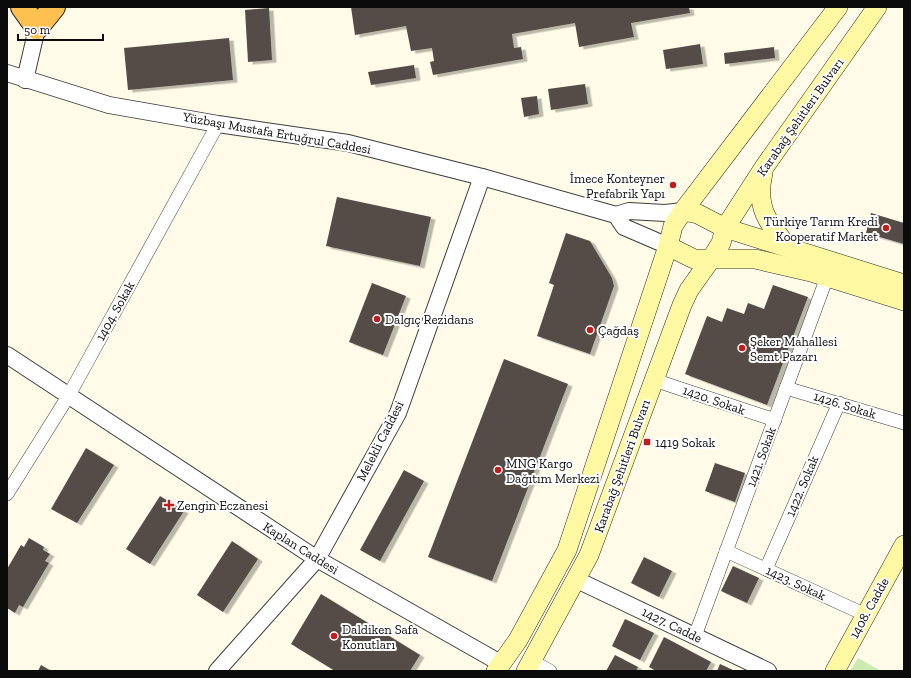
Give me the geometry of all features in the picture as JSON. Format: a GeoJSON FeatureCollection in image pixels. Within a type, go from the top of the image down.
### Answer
{"type":"FeatureCollection","features":[{"type":"Feature","properties":{"kind":"highway"},"geometry":{"type":"LineString","coordinates":[[22,7],[37,28],[54,7]]}},
{"type":"Feature","properties":{"kind":"main road","name":"Karabağ Şehitleri Bulvarı"},"geometry":{"type":"LineString","coordinates":[[499,667],[518,640],[567,550],[668,246],[673,226],[838,7]]}},
{"type":"Feature","properties":{"kind":"main road","name":"Karabağ Şehitleri Bulvarı"},"geometry":{"type":"LineString","coordinates":[[529,666],[589,556],[682,305],[689,290],[722,244],[725,228],[765,166],[877,7]]}},
{"type":"Feature","properties":{"kind":"main road"},"geometry":{"type":"LineString","coordinates":[[765,166],[760,195],[761,207],[766,219],[789,248]]}},
{"type":"Feature","properties":{"kind":"main road"},"geometry":{"type":"LineString","coordinates":[[683,211],[698,214],[725,228],[904,284]]}},
{"type":"Feature","properties":{"kind":"main road"},"geometry":{"type":"LineString","coordinates":[[668,246],[694,259],[755,259],[827,277],[904,301]]}},
{"type":"Feature","properties":{"kind":"main road","name":"1408. Cadde"},"geometry":{"type":"LineString","coordinates":[[835,671],[904,545]]}},
{"type":"Feature","properties":{"kind":"street"},"geometry":{"type":"LineString","coordinates":[[25,80],[37,28]]}},
{"type":"Feature","properties":{"kind":"street","name":"Yüzbaşı Mustafa Ertuğrul Caddesi"},"geometry":{"type":"LineString","coordinates":[[7,73],[25,80],[109,105],[218,124],[348,143],[482,177],[616,216],[629,211],[665,213],[683,211]]}},
{"type":"Feature","properties":{"kind":"street","name":"1404. Sokak"},"geometry":{"type":"LineString","coordinates":[[7,494],[69,395],[218,124]]}},
{"type":"Feature","properties":{"kind":"street","name":"Melekli Caddesi"},"geometry":{"type":"LineString","coordinates":[[217,671],[317,560],[398,413],[482,177]]}},
{"type":"Feature","properties":{"kind":"street","name":"Yüzbaşı Mustafa Ertuğrul Caddesi"},"geometry":{"type":"LineString","coordinates":[[616,216],[624,227],[668,246]]}},
{"type":"Feature","properties":{"kind":"street","name":"1421. Sokak"},"geometry":{"type":"LineString","coordinates":[[695,636],[827,277]]}},
{"type":"Feature","properties":{"kind":"street","name":"Kaplan Caddesi"},"geometry":{"type":"LineString","coordinates":[[7,355],[317,560],[499,667]]}},
{"type":"Feature","properties":{"kind":"street","name":"1420. Sokak"},"geometry":{"type":"LineString","coordinates":[[654,380],[774,420]]}},
{"type":"Feature","properties":{"kind":"street","name":"1426. Sokak"},"geometry":{"type":"LineString","coordinates":[[786,388],[904,422]]}},
{"type":"Feature","properties":{"kind":"street","name":"1422. Sokak"},"geometry":{"type":"LineString","coordinates":[[766,570],[838,403]]}},
{"type":"Feature","properties":{"kind":"street","name":"1423. Sokak"},"geometry":{"type":"LineString","coordinates":[[726,551],[866,615]]}},
{"type":"Feature","properties":{"kind":"street","name":"1427. Cadde"},"geometry":{"type":"LineString","coordinates":[[577,580],[768,671]]}},
{"type":"Feature","properties":{"kind":"street"},"geometry":{"type":"LineString","coordinates":[[529,666],[550,671]]}},
{"type":"Feature","properties":{"kind":"green space"},"geometry":{"type":"Polygon","coordinates":[[[858,658],[881,671],[850,671],[858,658]]]}},
{"type":"Feature","properties":{"kind":"building"},"geometry":{"type":"Polygon","coordinates":[[[351,7],[689,7],[690,13],[631,23],[634,37],[579,47],[575,23],[512,34],[514,48],[521,47],[523,59],[433,75],[430,62],[434,61],[432,48],[411,51],[406,26],[355,35],[351,7]]]}},
{"type":"Feature","properties":{"kind":"building"},"geometry":{"type":"Polygon","coordinates":[[[269,8],[272,60],[248,62],[245,10],[269,8]]]}},
{"type":"Feature","properties":{"kind":"building"},"geometry":{"type":"Polygon","coordinates":[[[229,38],[233,80],[128,90],[124,48],[229,38]]]}},
{"type":"Feature","properties":{"kind":"building"},"geometry":{"type":"Polygon","coordinates":[[[700,44],[703,64],[666,69],[663,50],[700,44]]]}},
{"type":"Feature","properties":{"kind":"building"},"geometry":{"type":"Polygon","coordinates":[[[774,47],[775,58],[725,64],[724,53],[774,47]]]}},
{"type":"Feature","properties":{"kind":"building"},"geometry":{"type":"Polygon","coordinates":[[[414,65],[416,78],[371,85],[368,72],[414,65]]]}},
{"type":"Feature","properties":{"kind":"building"},"geometry":{"type":"Polygon","coordinates":[[[585,84],[588,104],[551,110],[548,89],[585,84]]]}},
{"type":"Feature","properties":{"kind":"building"},"geometry":{"type":"Polygon","coordinates":[[[537,96],[539,114],[524,117],[521,98],[537,96]]]}},
{"type":"Feature","properties":{"kind":"building"},"geometry":{"type":"Polygon","coordinates":[[[337,197],[431,217],[420,266],[326,246],[337,197]]]}},
{"type":"Feature","properties":{"kind":"building","name":"Türkiye Tarım Kredi Kooperatif Market"},"geometry":{"type":"Polygon","coordinates":[[[871,213],[904,223],[904,244],[866,233],[871,213]]]}},
{"type":"Feature","properties":{"kind":"building"},"geometry":{"type":"Polygon","coordinates":[[[566,233],[590,241],[612,278],[614,286],[590,354],[537,336],[554,285],[549,283],[566,233]]]}},
{"type":"Feature","properties":{"kind":"building","name":"Dalgıç Rezidans"},"geometry":{"type":"Polygon","coordinates":[[[372,283],[406,296],[383,355],[349,342],[372,283]]]}},
{"type":"Feature","properties":{"kind":"building","name":"Şeker Mahallesi Semt Pazarı"},"geometry":{"type":"Polygon","coordinates":[[[773,285],[808,297],[767,405],[685,374],[707,316],[722,322],[727,308],[744,314],[748,303],[764,309],[773,285]]]}},
{"type":"Feature","properties":{"kind":"building","name":"MNG Kargo Dağıtım Merkezi"},"geometry":{"type":"Polygon","coordinates":[[[504,359],[568,384],[492,581],[428,557],[504,359]]]}},
{"type":"Feature","properties":{"kind":"building"},"geometry":{"type":"Polygon","coordinates":[[[86,448],[114,465],[77,523],[51,509],[86,448]]]}},
{"type":"Feature","properties":{"kind":"building"},"geometry":{"type":"Polygon","coordinates":[[[715,463],[745,473],[735,502],[705,491],[715,463]]]}},
{"type":"Feature","properties":{"kind":"building"},"geometry":{"type":"Polygon","coordinates":[[[404,470],[424,481],[380,561],[360,550],[404,470]]]}},
{"type":"Feature","properties":{"kind":"building"},"geometry":{"type":"Polygon","coordinates":[[[160,496],[184,511],[150,564],[126,549],[160,496]]]}},
{"type":"Feature","properties":{"kind":"building"},"geometry":{"type":"Polygon","coordinates":[[[29,538],[44,547],[43,550],[50,554],[45,561],[49,563],[23,607],[19,605],[15,613],[7,608],[7,569],[21,545],[24,547],[29,538]]]}},
{"type":"Feature","properties":{"kind":"building"},"geometry":{"type":"Polygon","coordinates":[[[232,541],[258,559],[223,612],[197,595],[232,541]]]}},
{"type":"Feature","properties":{"kind":"building"},"geometry":{"type":"Polygon","coordinates":[[[644,557],[672,571],[659,597],[631,583],[644,557]]]}},
{"type":"Feature","properties":{"kind":"building"},"geometry":{"type":"Polygon","coordinates":[[[733,566],[759,578],[747,603],[721,591],[733,566]]]}},
{"type":"Feature","properties":{"kind":"building","name":"Daldiken Safa Konutları"},"geometry":{"type":"Polygon","coordinates":[[[321,594],[420,655],[410,671],[335,671],[291,644],[321,594]]]}},
{"type":"Feature","properties":{"kind":"building"},"geometry":{"type":"Polygon","coordinates":[[[625,619],[654,633],[640,660],[612,646],[625,619]]]}},
{"type":"Feature","properties":{"kind":"building"},"geometry":{"type":"Polygon","coordinates":[[[664,637],[711,662],[706,671],[656,671],[649,667],[664,637]]]}},
{"type":"Feature","properties":{"kind":"building"},"geometry":{"type":"Polygon","coordinates":[[[615,655],[638,667],[636,671],[606,671],[615,655]]]}},
{"type":"Feature","properties":{"kind":"building"},"geometry":{"type":"Polygon","coordinates":[[[720,664],[735,671],[717,671],[720,664]]]}},
{"type":"Feature","properties":{"kind":"building"},"geometry":{"type":"Polygon","coordinates":[[[41,665],[51,671],[38,671],[41,665]]]}},
{"type":"Feature","properties":{"kind":"place","name":"İmece Konteyner Prefabrik Yapı"},"geometry":{"type":"Point","coordinates":[673,185]}},
{"type":"Feature","properties":{"kind":"place","name":"Türkiye Tarım Kredi Kooperatif Market"},"geometry":{"type":"Point","coordinates":[886,228]}},
{"type":"Feature","properties":{"kind":"place","name":"Dalgıç Rezidans"},"geometry":{"type":"Point","coordinates":[377,319]}},
{"type":"Feature","properties":{"kind":"place","name":"Çağdaş"},"geometry":{"type":"Point","coordinates":[590,330]}},
{"type":"Feature","properties":{"kind":"place","name":"Şeker Mahallesi Semt Pazarı"},"geometry":{"type":"Point","coordinates":[742,348]}},
{"type":"Feature","properties":{"kind":"place","name":"1419 Sokak"},"geometry":{"type":"Point","coordinates":[647,442]}},
{"type":"Feature","properties":{"kind":"place","name":"MNG Kargo Dağıtım Merkezi"},"geometry":{"type":"Point","coordinates":[498,470]}},
{"type":"Feature","properties":{"kind":"place","name":"Zengin Eczanesi"},"geometry":{"type":"Point","coordinates":[169,505]}},
{"type":"Feature","properties":{"kind":"place","name":"Daldiken Safa Konutları"},"geometry":{"type":"Point","coordinates":[334,636]}}]}
